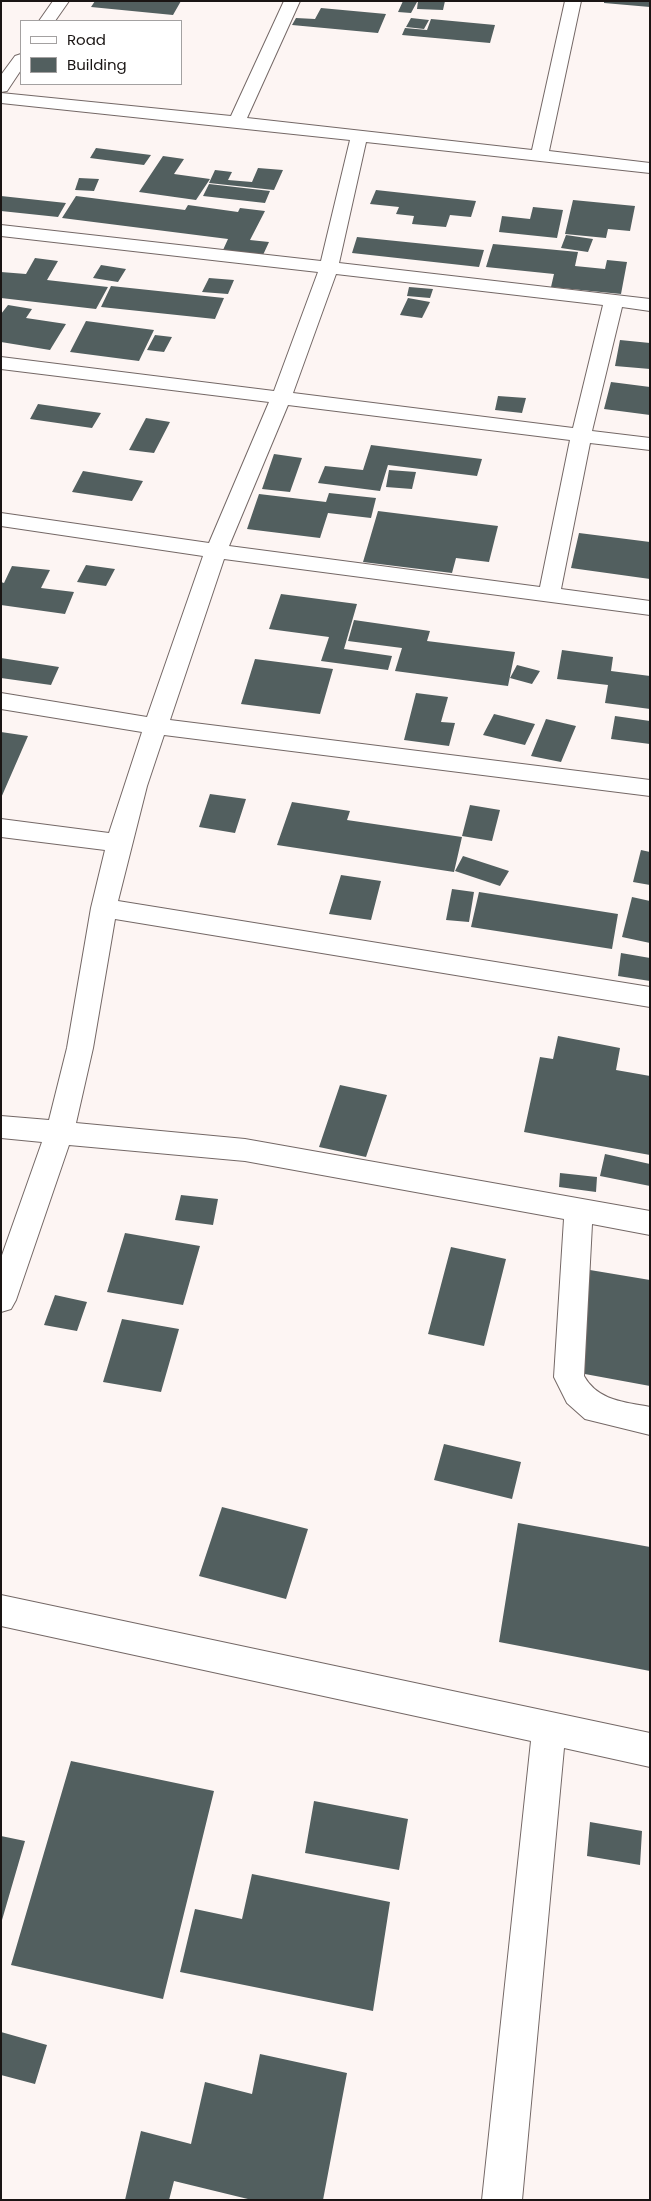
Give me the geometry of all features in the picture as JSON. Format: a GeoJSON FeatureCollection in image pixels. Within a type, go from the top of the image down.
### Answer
{"type":"FeatureCollection","features":[{"type":"Feature","properties":{"kind":"street"},"geometry":{"type":"LineString","coordinates":[[48,20],[61,1]]}},
{"type":"Feature","properties":{"kind":"street"},"geometry":{"type":"LineString","coordinates":[[237,122],[292,1]]}},
{"type":"Feature","properties":{"kind":"street"},"geometry":{"type":"LineString","coordinates":[[539,156],[573,1]]}},
{"type":"Feature","properties":{"kind":"street"},"geometry":{"type":"LineString","coordinates":[[1,87],[20,60]]}},
{"type":"Feature","properties":{"kind":"street"},"geometry":{"type":"LineString","coordinates":[[1,98],[650,168]]}},
{"type":"Feature","properties":{"kind":"street"},"geometry":{"type":"LineString","coordinates":[[1,1300],[60,1131],[80,1048],[104,908],[118,844],[155,726],[216,551],[281,398],[329,267],[359,136]]}},
{"type":"Feature","properties":{"kind":"street"},"geometry":{"type":"LineString","coordinates":[[1,230],[650,305]]}},
{"type":"Feature","properties":{"kind":"street"},"geometry":{"type":"LineString","coordinates":[[549,596],[581,436],[614,301]]}},
{"type":"Feature","properties":{"kind":"street"},"geometry":{"type":"LineString","coordinates":[[1,363],[650,444]]}},
{"type":"Feature","properties":{"kind":"street"},"geometry":{"type":"LineString","coordinates":[[1,519],[216,551],[650,608]]}},
{"type":"Feature","properties":{"kind":"street"},"geometry":{"type":"LineString","coordinates":[[1,701],[155,726],[650,788]]}},
{"type":"Feature","properties":{"kind":"street"},"geometry":{"type":"LineString","coordinates":[[1,828],[118,844]]}},
{"type":"Feature","properties":{"kind":"street"},"geometry":{"type":"LineString","coordinates":[[104,908],[650,997]]}},
{"type":"Feature","properties":{"kind":"street"},"geometry":{"type":"LineString","coordinates":[[1,1127],[60,1131],[245,1150],[650,1222]]}},
{"type":"Feature","properties":{"kind":"street"},"geometry":{"type":"LineString","coordinates":[[579,1209],[569,1377],[578,1394],[596,1408],[650,1421]]}},
{"type":"Feature","properties":{"kind":"street"},"geometry":{"type":"LineString","coordinates":[[1,1610],[650,1750]]}},
{"type":"Feature","properties":{"kind":"street"},"geometry":{"type":"LineString","coordinates":[[502,2200],[549,1729]]}},
{"type":"Feature","properties":{"kind":"building"},"geometry":{"type":"Polygon","coordinates":[[[95,1],[181,1],[173,15],[91,7],[95,1]]]}},
{"type":"Feature","properties":{"kind":"building"},"geometry":{"type":"Polygon","coordinates":[[[403,1],[417,2],[411,13],[398,12],[403,1]]]}},
{"type":"Feature","properties":{"kind":"building"},"geometry":{"type":"Polygon","coordinates":[[[418,1],[445,1],[443,10],[417,9],[418,1]]]}},
{"type":"Feature","properties":{"kind":"building"},"geometry":{"type":"Polygon","coordinates":[[[604,1],[650,1],[650,7],[604,3],[604,1]]]}},
{"type":"Feature","properties":{"kind":"building"},"geometry":{"type":"Polygon","coordinates":[[[321,8],[386,14],[378,33],[292,25],[296,18],[315,19],[321,8]]]}},
{"type":"Feature","properties":{"kind":"building"},"geometry":{"type":"Polygon","coordinates":[[[411,18],[429,20],[424,29],[406,27],[411,18]]]}},
{"type":"Feature","properties":{"kind":"building"},"geometry":{"type":"Polygon","coordinates":[[[431,19],[495,25],[490,43],[402,35],[405,28],[427,30],[431,19]]]}},
{"type":"Feature","properties":{"kind":"building"},"geometry":{"type":"Polygon","coordinates":[[[96,148],[151,155],[144,165],[90,158],[96,148]]]}},
{"type":"Feature","properties":{"kind":"building"},"geometry":{"type":"Polygon","coordinates":[[[163,156],[184,159],[174,174],[210,179],[196,200],[139,192],[163,156]]]}},
{"type":"Feature","properties":{"kind":"building"},"geometry":{"type":"Polygon","coordinates":[[[258,168],[283,170],[274,190],[209,183],[215,170],[232,172],[228,180],[252,182],[258,168]]]}},
{"type":"Feature","properties":{"kind":"building"},"geometry":{"type":"Polygon","coordinates":[[[79,178],[99,179],[94,191],[75,190],[79,178]]]}},
{"type":"Feature","properties":{"kind":"building"},"geometry":{"type":"Polygon","coordinates":[[[209,184],[270,191],[265,203],[203,196],[209,184]]]}},
{"type":"Feature","properties":{"kind":"building"},"geometry":{"type":"Polygon","coordinates":[[[376,190],[476,201],[471,217],[450,215],[446,227],[412,224],[414,216],[396,214],[399,207],[370,204],[376,190]]]}},
{"type":"Feature","properties":{"kind":"building"},"geometry":{"type":"Polygon","coordinates":[[[1,196],[66,203],[58,217],[1,211],[1,196]]]}},
{"type":"Feature","properties":{"kind":"building"},"geometry":{"type":"Polygon","coordinates":[[[76,196],[185,210],[188,205],[238,212],[240,208],[265,211],[250,240],[269,242],[263,255],[223,250],[228,239],[62,218],[76,196]]]}},
{"type":"Feature","properties":{"kind":"building"},"geometry":{"type":"Polygon","coordinates":[[[573,200],[635,206],[630,231],[608,229],[606,238],[565,234],[573,200]]]}},
{"type":"Feature","properties":{"kind":"building"},"geometry":{"type":"Polygon","coordinates":[[[533,207],[563,210],[557,238],[499,232],[502,216],[530,219],[533,207]]]}},
{"type":"Feature","properties":{"kind":"building"},"geometry":{"type":"Polygon","coordinates":[[[566,235],[593,239],[588,252],[561,248],[566,235]]]}},
{"type":"Feature","properties":{"kind":"building"},"geometry":{"type":"Polygon","coordinates":[[[357,237],[484,250],[479,267],[352,253],[357,237]]]}},
{"type":"Feature","properties":{"kind":"building"},"geometry":{"type":"Polygon","coordinates":[[[493,244],[578,252],[575,266],[605,269],[607,260],[627,262],[621,294],[551,287],[554,274],[486,267],[493,244]]]}},
{"type":"Feature","properties":{"kind":"building"},"geometry":{"type":"Polygon","coordinates":[[[35,258],[58,261],[47,280],[108,287],[96,309],[1,298],[1,272],[26,274],[35,258]]]}},
{"type":"Feature","properties":{"kind":"building"},"geometry":{"type":"Polygon","coordinates":[[[101,265],[126,269],[118,282],[93,278],[101,265]]]}},
{"type":"Feature","properties":{"kind":"building"},"geometry":{"type":"Polygon","coordinates":[[[209,278],[234,280],[228,294],[202,292],[209,278]]]}},
{"type":"Feature","properties":{"kind":"building"},"geometry":{"type":"Polygon","coordinates":[[[111,286],[224,298],[215,319],[101,307],[111,286]]]}},
{"type":"Feature","properties":{"kind":"building"},"geometry":{"type":"Polygon","coordinates":[[[409,287],[433,289],[430,298],[407,296],[409,287]]]}},
{"type":"Feature","properties":{"kind":"building"},"geometry":{"type":"Polygon","coordinates":[[[408,298],[430,302],[422,318],[400,315],[408,298]]]}},
{"type":"Feature","properties":{"kind":"building"},"geometry":{"type":"Polygon","coordinates":[[[8,305],[32,309],[26,318],[66,324],[50,350],[1,342],[1,314],[8,305]]]}},
{"type":"Feature","properties":{"kind":"building"},"geometry":{"type":"Polygon","coordinates":[[[86,321],[154,330],[139,361],[70,352],[86,321]]]}},
{"type":"Feature","properties":{"kind":"building"},"geometry":{"type":"Polygon","coordinates":[[[155,335],[172,337],[164,352],[147,350],[155,335]]]}},
{"type":"Feature","properties":{"kind":"building"},"geometry":{"type":"Polygon","coordinates":[[[620,340],[650,343],[650,369],[615,366],[620,340]]]}},
{"type":"Feature","properties":{"kind":"building"},"geometry":{"type":"Polygon","coordinates":[[[611,382],[650,387],[650,415],[604,409],[611,382]]]}},
{"type":"Feature","properties":{"kind":"building"},"geometry":{"type":"Polygon","coordinates":[[[498,396],[526,398],[522,413],[495,410],[498,396]]]}},
{"type":"Feature","properties":{"kind":"building"},"geometry":{"type":"Polygon","coordinates":[[[38,404],[101,413],[92,428],[30,419],[38,404]]]}},
{"type":"Feature","properties":{"kind":"building"},"geometry":{"type":"Polygon","coordinates":[[[146,418],[170,422],[154,453],[129,450],[146,418]]]}},
{"type":"Feature","properties":{"kind":"building"},"geometry":{"type":"Polygon","coordinates":[[[371,445],[482,459],[477,476],[388,465],[380,491],[318,483],[325,466],[363,470],[371,445]]]}},
{"type":"Feature","properties":{"kind":"building"},"geometry":{"type":"Polygon","coordinates":[[[274,454],[302,458],[290,492],[262,489],[274,454]]]}},
{"type":"Feature","properties":{"kind":"building"},"geometry":{"type":"Polygon","coordinates":[[[389,470],[416,472],[412,489],[386,487],[389,470]]]}},
{"type":"Feature","properties":{"kind":"building"},"geometry":{"type":"Polygon","coordinates":[[[83,471],[143,481],[132,501],[72,492],[83,471]]]}},
{"type":"Feature","properties":{"kind":"building"},"geometry":{"type":"Polygon","coordinates":[[[329,493],[376,498],[371,518],[328,513],[320,538],[247,529],[259,494],[326,502],[329,493]]]}},
{"type":"Feature","properties":{"kind":"building"},"geometry":{"type":"Polygon","coordinates":[[[378,511],[498,526],[489,562],[456,558],[452,573],[363,562],[378,511]]]}},
{"type":"Feature","properties":{"kind":"building"},"geometry":{"type":"Polygon","coordinates":[[[579,533],[650,542],[650,579],[571,568],[579,533]]]}},
{"type":"Feature","properties":{"kind":"building"},"geometry":{"type":"Polygon","coordinates":[[[86,565],[115,569],[106,586],[77,582],[86,565]]]}},
{"type":"Feature","properties":{"kind":"building"},"geometry":{"type":"Polygon","coordinates":[[[12,566],[50,570],[41,588],[74,592],[65,614],[1,605],[1,582],[4,583],[12,566]]]}},
{"type":"Feature","properties":{"kind":"building"},"geometry":{"type":"Polygon","coordinates":[[[281,594],[357,604],[344,649],[392,656],[388,670],[321,661],[329,637],[269,629],[281,594]]]}},
{"type":"Feature","properties":{"kind":"building"},"geometry":{"type":"Polygon","coordinates":[[[354,620],[430,631],[427,641],[515,652],[508,686],[395,671],[402,648],[348,641],[354,620]]]}},
{"type":"Feature","properties":{"kind":"building"},"geometry":{"type":"Polygon","coordinates":[[[562,650],[613,657],[611,671],[650,676],[650,709],[605,703],[608,685],[557,679],[562,650]]]}},
{"type":"Feature","properties":{"kind":"building"},"geometry":{"type":"Polygon","coordinates":[[[1,658],[59,667],[51,685],[1,678],[1,658]]]}},
{"type":"Feature","properties":{"kind":"building"},"geometry":{"type":"Polygon","coordinates":[[[255,659],[333,669],[320,714],[241,704],[255,659]]]}},
{"type":"Feature","properties":{"kind":"building"},"geometry":{"type":"Polygon","coordinates":[[[517,665],[540,671],[532,684],[510,678],[517,665]]]}},
{"type":"Feature","properties":{"kind":"building"},"geometry":{"type":"Polygon","coordinates":[[[416,693],[448,697],[441,722],[455,723],[449,746],[404,740],[416,693]]]}},
{"type":"Feature","properties":{"kind":"building"},"geometry":{"type":"Polygon","coordinates":[[[494,714],[535,724],[525,745],[483,735],[494,714]]]}},
{"type":"Feature","properties":{"kind":"building"},"geometry":{"type":"Polygon","coordinates":[[[615,716],[650,721],[650,744],[611,739],[615,716]]]}},
{"type":"Feature","properties":{"kind":"building"},"geometry":{"type":"Polygon","coordinates":[[[546,719],[576,726],[561,762],[531,756],[546,719]]]}},
{"type":"Feature","properties":{"kind":"building"},"geometry":{"type":"Polygon","coordinates":[[[1,732],[28,736],[1,798],[1,732]]]}},
{"type":"Feature","properties":{"kind":"building"},"geometry":{"type":"Polygon","coordinates":[[[210,794],[246,799],[235,833],[199,827],[210,794]]]}},
{"type":"Feature","properties":{"kind":"building"},"geometry":{"type":"Polygon","coordinates":[[[292,802],[350,811],[347,820],[462,837],[454,872],[277,845],[292,802]]]}},
{"type":"Feature","properties":{"kind":"building"},"geometry":{"type":"Polygon","coordinates":[[[470,805],[500,810],[492,841],[462,836],[470,805]]]}},
{"type":"Feature","properties":{"kind":"building"},"geometry":{"type":"Polygon","coordinates":[[[641,850],[650,852],[650,885],[633,882],[641,850]]]}},
{"type":"Feature","properties":{"kind":"building"},"geometry":{"type":"Polygon","coordinates":[[[463,856],[509,871],[500,886],[455,871],[463,856]]]}},
{"type":"Feature","properties":{"kind":"building"},"geometry":{"type":"Polygon","coordinates":[[[341,875],[381,881],[371,920],[329,914],[341,875]]]}},
{"type":"Feature","properties":{"kind":"building"},"geometry":{"type":"Polygon","coordinates":[[[452,889],[474,892],[469,922],[446,920],[452,889]]]}},
{"type":"Feature","properties":{"kind":"building"},"geometry":{"type":"Polygon","coordinates":[[[479,892],[618,914],[612,949],[471,927],[479,892]]]}},
{"type":"Feature","properties":{"kind":"building"},"geometry":{"type":"Polygon","coordinates":[[[632,897],[650,901],[650,943],[622,937],[632,897]]]}},
{"type":"Feature","properties":{"kind":"building"},"geometry":{"type":"Polygon","coordinates":[[[621,953],[650,958],[650,981],[618,976],[621,953]]]}},
{"type":"Feature","properties":{"kind":"building"},"geometry":{"type":"Polygon","coordinates":[[[558,1036],[620,1048],[616,1070],[650,1076],[650,1155],[524,1132],[540,1057],[553,1059],[558,1036]]]}},
{"type":"Feature","properties":{"kind":"building"},"geometry":{"type":"Polygon","coordinates":[[[340,1085],[387,1095],[366,1157],[319,1147],[340,1085]]]}},
{"type":"Feature","properties":{"kind":"building"},"geometry":{"type":"Polygon","coordinates":[[[605,1154],[650,1164],[650,1186],[600,1176],[605,1154]]]}},
{"type":"Feature","properties":{"kind":"building"},"geometry":{"type":"Polygon","coordinates":[[[560,1173],[597,1177],[596,1192],[559,1187],[560,1173]]]}},
{"type":"Feature","properties":{"kind":"building"},"geometry":{"type":"Polygon","coordinates":[[[181,1195],[218,1199],[213,1225],[175,1220],[181,1195]]]}},
{"type":"Feature","properties":{"kind":"building"},"geometry":{"type":"Polygon","coordinates":[[[125,1233],[200,1246],[183,1305],[107,1292],[125,1233]]]}},
{"type":"Feature","properties":{"kind":"building"},"geometry":{"type":"Polygon","coordinates":[[[451,1247],[506,1259],[484,1346],[428,1334],[451,1247]]]}},
{"type":"Feature","properties":{"kind":"building"},"geometry":{"type":"Polygon","coordinates":[[[590,1270],[650,1280],[650,1386],[574,1372],[590,1270]]]}},
{"type":"Feature","properties":{"kind":"building"},"geometry":{"type":"Polygon","coordinates":[[[55,1295],[87,1302],[77,1331],[44,1325],[55,1295]]]}},
{"type":"Feature","properties":{"kind":"building"},"geometry":{"type":"Polygon","coordinates":[[[122,1319],[179,1329],[161,1392],[103,1382],[122,1319]]]}},
{"type":"Feature","properties":{"kind":"building"},"geometry":{"type":"Polygon","coordinates":[[[444,1444],[521,1462],[512,1499],[434,1480],[444,1444]]]}},
{"type":"Feature","properties":{"kind":"building"},"geometry":{"type":"Polygon","coordinates":[[[222,1507],[308,1529],[286,1599],[199,1576],[222,1507]]]}},
{"type":"Feature","properties":{"kind":"building"},"geometry":{"type":"Polygon","coordinates":[[[518,1523],[650,1547],[650,1671],[499,1642],[518,1523]]]}},
{"type":"Feature","properties":{"kind":"building"},"geometry":{"type":"Polygon","coordinates":[[[71,1761],[214,1791],[163,1999],[11,1965],[71,1761]]]}},
{"type":"Feature","properties":{"kind":"building"},"geometry":{"type":"Polygon","coordinates":[[[314,1801],[408,1819],[399,1870],[305,1853],[314,1801]]]}},
{"type":"Feature","properties":{"kind":"building"},"geometry":{"type":"Polygon","coordinates":[[[590,1822],[642,1831],[640,1865],[587,1856],[590,1822]]]}},
{"type":"Feature","properties":{"kind":"building"},"geometry":{"type":"Polygon","coordinates":[[[1,1836],[25,1841],[2,1920],[1,1920],[1,1836]]]}},
{"type":"Feature","properties":{"kind":"building"},"geometry":{"type":"Polygon","coordinates":[[[252,1874],[390,1902],[373,2011],[180,1972],[195,1909],[242,1919],[252,1874]]]}},
{"type":"Feature","properties":{"kind":"building"},"geometry":{"type":"Polygon","coordinates":[[[1,2032],[47,2045],[35,2084],[1,2075],[1,2032]]]}},
{"type":"Feature","properties":{"kind":"building"},"geometry":{"type":"Polygon","coordinates":[[[260,2054],[347,2073],[323,2200],[252,2200],[174,2181],[169,2200],[125,2200],[141,2131],[191,2144],[205,2082],[252,2094],[260,2054]]]}}]}
